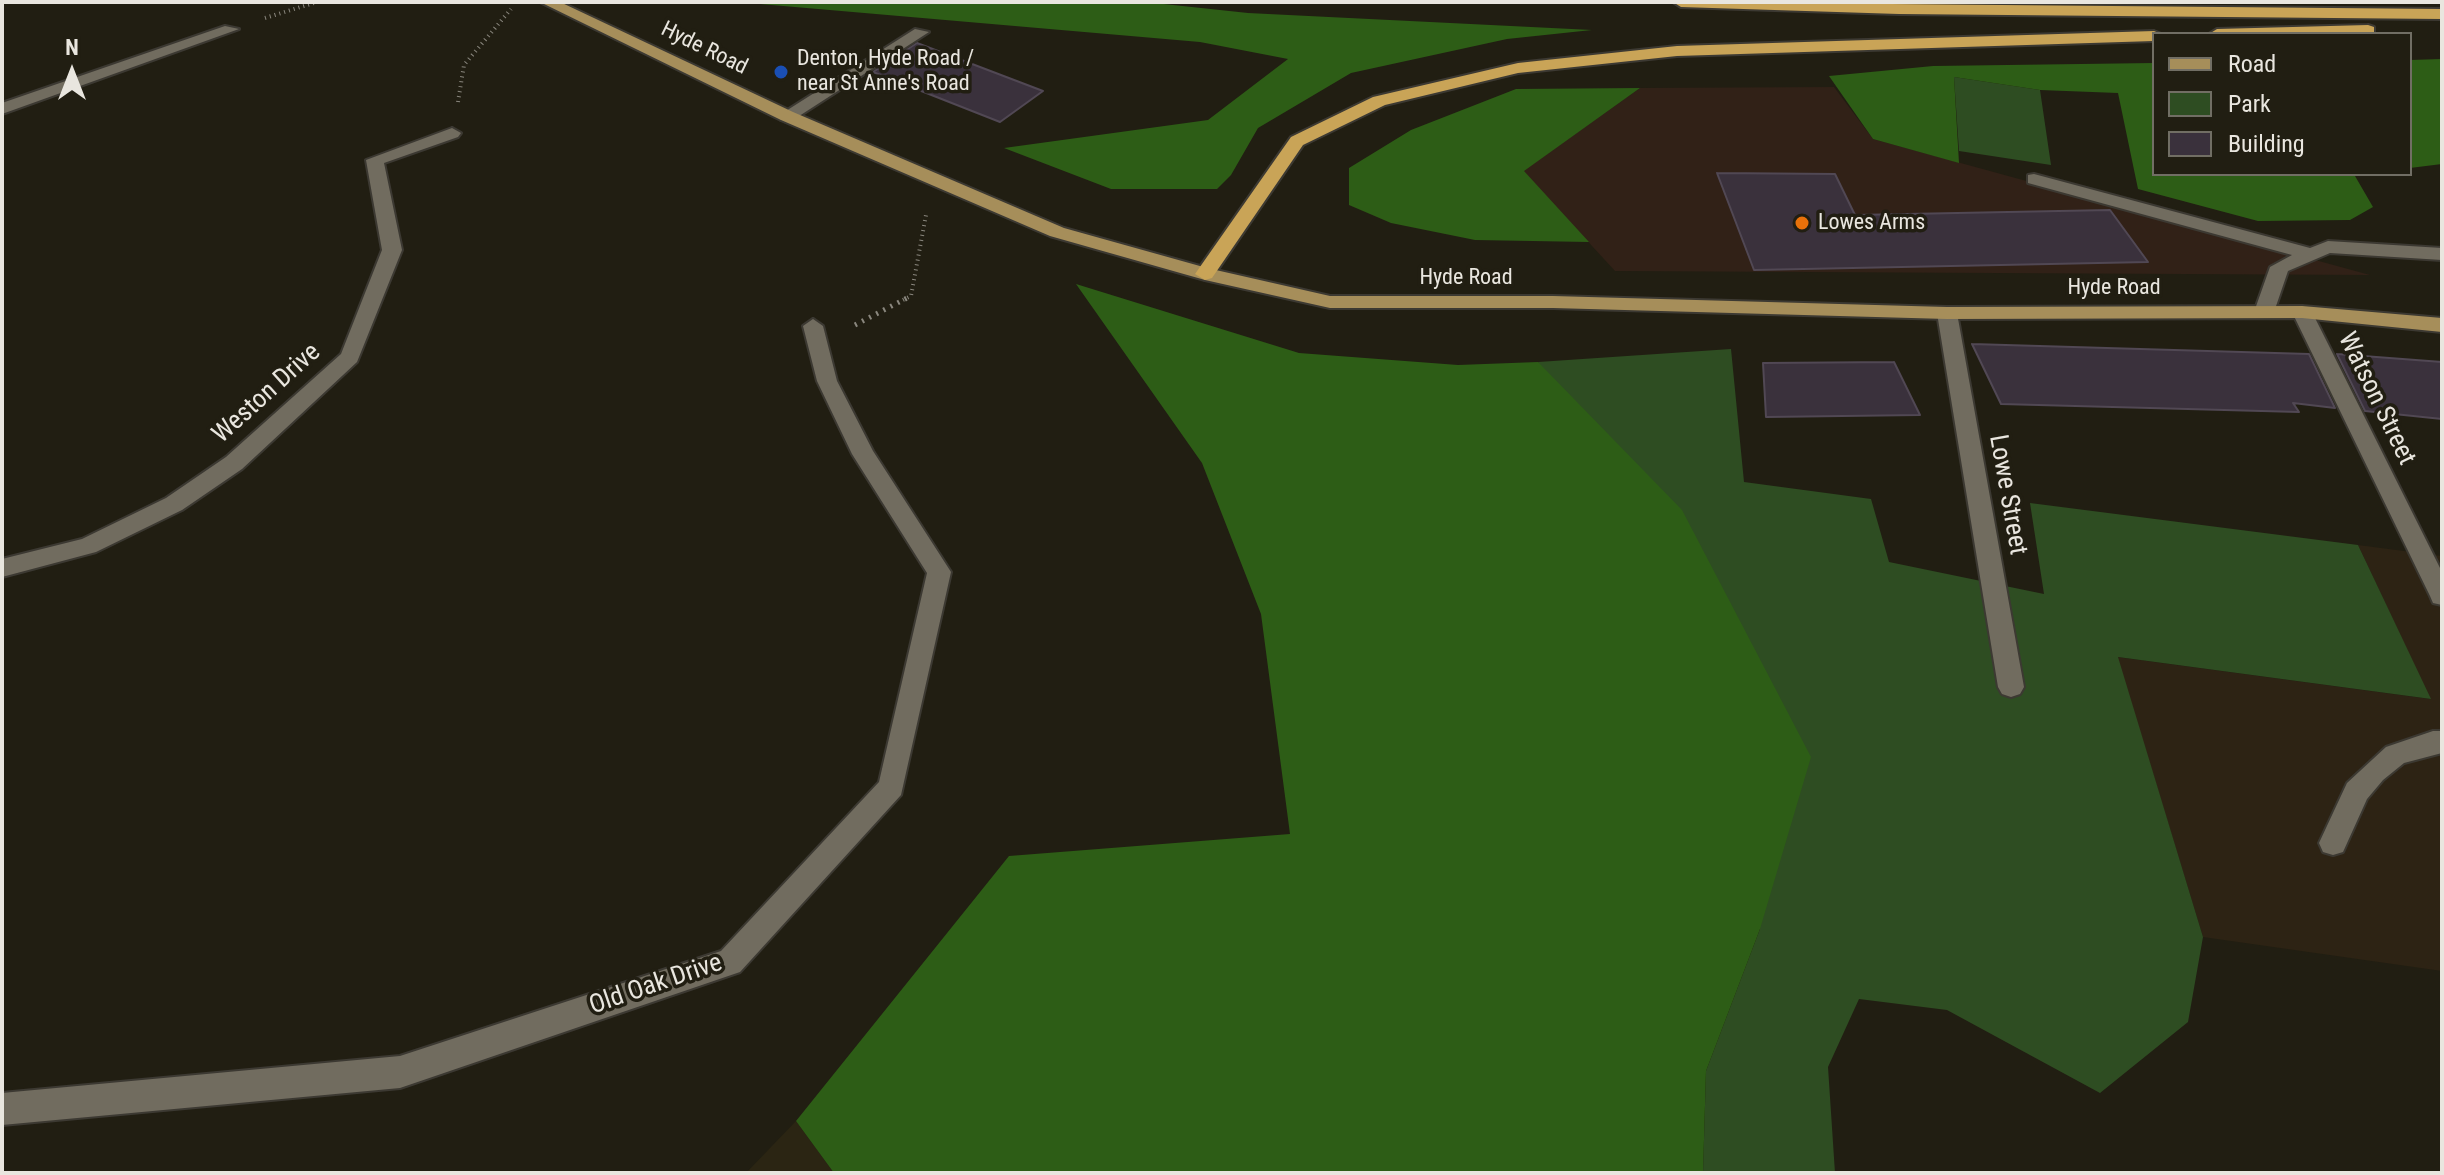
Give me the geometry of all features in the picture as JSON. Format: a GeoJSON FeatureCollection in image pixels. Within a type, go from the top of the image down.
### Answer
{"type":"FeatureCollection","features":[{"type":"Feature","properties":{"kind":"highway"},"geometry":{"type":"LineString","coordinates":[[1681,2],[2257,14],[2442,14]]}},
{"type":"Feature","properties":{"kind":"highway"},"geometry":{"type":"LineString","coordinates":[[2269,32],[2442,29]]}},
{"type":"Feature","properties":{"kind":"highway"},"geometry":{"type":"LineString","coordinates":[[1205,274],[1297,141],[1379,101],[1518,68],[1677,51],[2152,36]]}},
{"type":"Feature","properties":{"kind":"main road","name":"Hyde Road"},"geometry":{"type":"LineString","coordinates":[[548,2],[787,116],[1057,232],[1205,274],[1330,302],[1553,302],[1947,313],[2302,312],[2442,325]]}},
{"type":"Feature","properties":{"kind":"street"},"geometry":{"type":"LineString","coordinates":[[2,109],[231,29]]}},
{"type":"Feature","properties":{"kind":"street"},"geometry":{"type":"LineString","coordinates":[[787,116],[921,32]]}},
{"type":"Feature","properties":{"kind":"street","name":"Weston Drive"},"geometry":{"type":"LineString","coordinates":[[2,568],[88,546],[174,504],[234,463],[350,357],[392,250],[375,160],[452,133]]}},
{"type":"Feature","properties":{"kind":"street"},"geometry":{"type":"LineString","coordinates":[[2034,179],[2311,254]]}},
{"type":"Feature","properties":{"kind":"street"},"geometry":{"type":"LineString","coordinates":[[2264,312],[2280,267],[2328,247],[2442,254]]}},
{"type":"Feature","properties":{"kind":"street","name":"Watson Street"},"geometry":{"type":"LineString","coordinates":[[2302,312],[2442,596]]}},
{"type":"Feature","properties":{"kind":"street","name":"Lowe Street"},"geometry":{"type":"LineString","coordinates":[[1947,313],[2011,687]]}},
{"type":"Feature","properties":{"kind":"street","name":"Old Oak Drive"},"geometry":{"type":"LineString","coordinates":[[2,1109],[400,1072],[730,962],[891,787],[939,572],[863,454],[827,381],[815,334]]}},
{"type":"Feature","properties":{"kind":"street"},"geometry":{"type":"LineString","coordinates":[[2333,843],[2357,791],[2374,772],[2395,755],[2442,742]]}},
{"type":"Feature","properties":{"kind":"path"},"geometry":{"type":"LineString","coordinates":[[231,29],[317,2]]}},
{"type":"Feature","properties":{"kind":"path"},"geometry":{"type":"LineString","coordinates":[[452,133],[464,65],[517,2]]}},
{"type":"Feature","properties":{"kind":"path"},"geometry":{"type":"LineString","coordinates":[[815,334],[911,296],[933,179]]}},
{"type":"Feature","properties":{"kind":"shaded area"},"geometry":{"type":"Polygon","coordinates":[[[1834,87],[1873,139],[2370,275],[1615,271],[1523,171],[1640,88],[1834,87]]]}},
{"type":"Feature","properties":{"kind":"shaded area"},"geometry":{"type":"Polygon","coordinates":[[[2358,545],[2442,556],[2442,971],[2203,937],[2117,657],[2430,699],[2358,545]]]}},
{"type":"Feature","properties":{"kind":"shaded area"},"geometry":{"type":"Polygon","coordinates":[[[796,1121],[834,1173],[746,1173],[796,1121]]]}},
{"type":"Feature","properties":{"kind":"green space"},"geometry":{"type":"Polygon","coordinates":[[[737,2],[1145,2],[1248,13],[1592,30],[1507,39],[1351,73],[1258,128],[1231,175],[1217,189],[1111,189],[1004,148],[1208,120],[1288,59],[1200,42],[737,2]]]}},
{"type":"Feature","properties":{"kind":"green space"},"geometry":{"type":"Polygon","coordinates":[[[2442,59],[2442,164],[2412,168],[2412,60],[2442,59]]]}},
{"type":"Feature","properties":{"kind":"green space"},"geometry":{"type":"Polygon","coordinates":[[[2152,63],[2152,176],[2355,176],[2373,207],[2350,220],[2258,221],[2138,189],[2118,93],[2040,90],[1954,77],[1959,163],[1873,139],[1829,76],[1933,66],[2152,63]]]}},
{"type":"Feature","properties":{"kind":"green space"},"geometry":{"type":"Polygon","coordinates":[[[1954,77],[2040,90],[2051,165],[1959,151],[1954,77]]]}},
{"type":"Feature","properties":{"kind":"green space"},"geometry":{"type":"Polygon","coordinates":[[[1640,88],[1524,171],[1589,242],[1475,240],[1391,223],[1349,205],[1349,168],[1411,130],[1516,89],[1640,88]]]}},
{"type":"Feature","properties":{"kind":"green space"},"geometry":{"type":"Polygon","coordinates":[[[1076,284],[1299,353],[1458,365],[1538,362],[1682,510],[1811,757],[1760,929],[1706,1071],[1703,1173],[834,1173],[796,1121],[1009,856],[1290,834],[1261,614],[1202,463],[1076,284]]]}},
{"type":"Feature","properties":{"kind":"green space"},"geometry":{"type":"Polygon","coordinates":[[[1731,349],[1744,482],[1871,499],[1889,562],[2044,594],[2030,503],[2358,545],[2431,699],[2118,657],[2203,937],[2188,1022],[2100,1093],[1947,1010],[1859,999],[1828,1067],[1835,1173],[1703,1173],[1706,1071],[1760,929],[1538,362],[1731,349]]]}},
{"type":"Feature","properties":{"kind":"building"},"geometry":{"type":"Polygon","coordinates":[[[917,43],[1043,91],[1000,122],[873,72],[917,43]]]}},
{"type":"Feature","properties":{"kind":"building"},"geometry":{"type":"Polygon","coordinates":[[[1717,173],[1835,174],[1855,215],[2110,210],[2148,262],[1754,270],[1717,173]]]}},
{"type":"Feature","properties":{"kind":"building"},"geometry":{"type":"Polygon","coordinates":[[[1972,344],[2309,354],[2335,408],[2293,403],[2299,412],[2001,404],[1972,344]]]}},
{"type":"Feature","properties":{"kind":"building"},"geometry":{"type":"Polygon","coordinates":[[[2337,354],[2442,362],[2442,419],[2365,411],[2337,354]]]}},
{"type":"Feature","properties":{"kind":"building"},"geometry":{"type":"Polygon","coordinates":[[[1894,362],[1920,415],[1766,417],[1763,363],[1894,362]]]}},
{"type":"Feature","properties":{"kind":"place","name":"Denton, Hyde Road / near St Anne's Road"},"geometry":{"type":"Point","coordinates":[781,72]}},
{"type":"Feature","properties":{"kind":"place","name":"Lowes Arms"},"geometry":{"type":"Point","coordinates":[1802,223]}}]}
